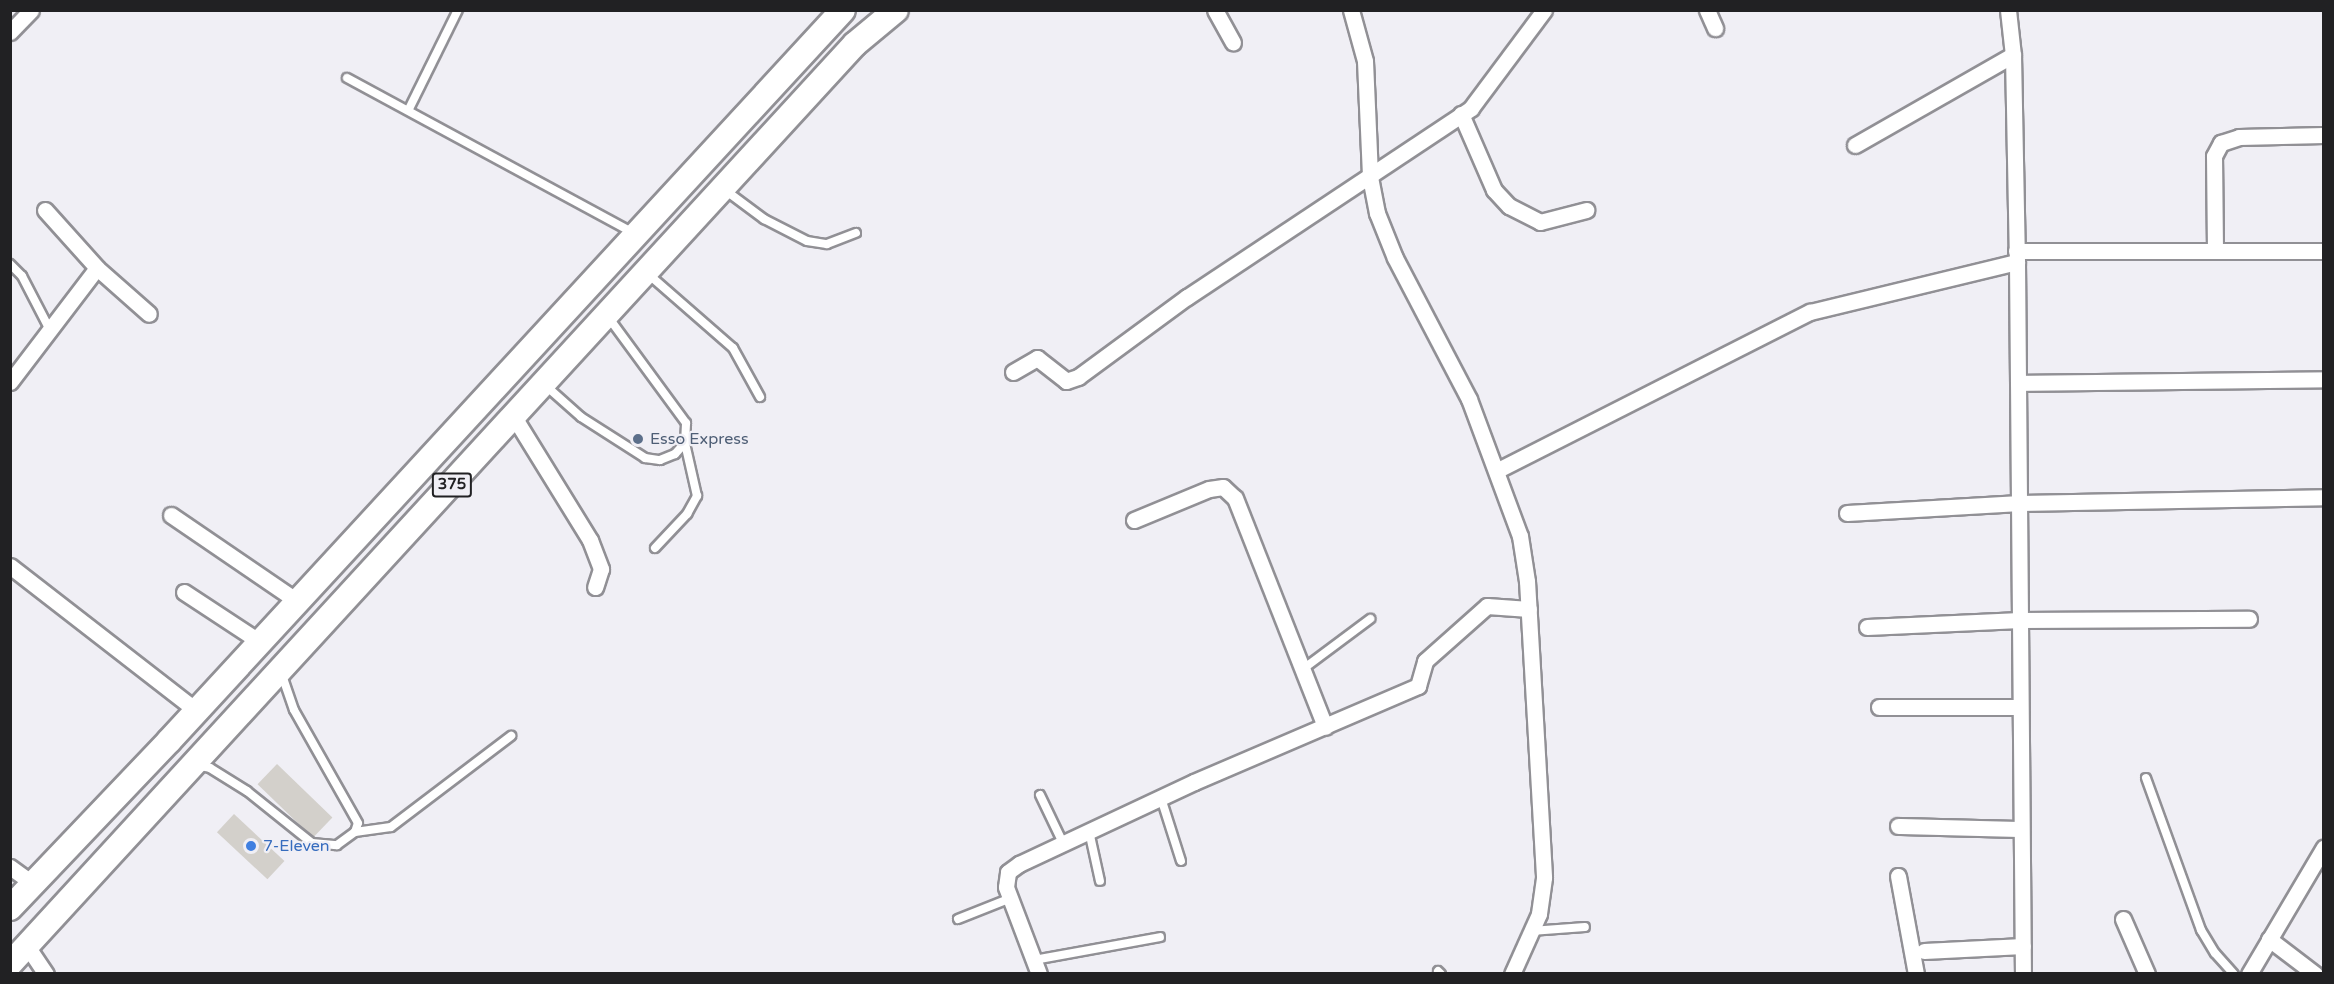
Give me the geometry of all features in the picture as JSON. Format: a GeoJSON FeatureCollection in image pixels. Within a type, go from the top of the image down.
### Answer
{"type":"FeatureCollection","features":[{"type":"Feature","properties":{"kind":"main road","name":"375"},"geometry":{"type":"LineString","coordinates":[[10,908],[197,711],[843,10]]}},
{"type":"Feature","properties":{"kind":"main road","name":"375"},"geometry":{"type":"LineString","coordinates":[[19,955],[855,44],[896,10]]}},
{"type":"Feature","properties":{"kind":"street"},"geometry":{"type":"LineString","coordinates":[[10,32],[31,10]]}},
{"type":"Feature","properties":{"kind":"street"},"geometry":{"type":"LineString","coordinates":[[1215,10],[1233,42]]}},
{"type":"Feature","properties":{"kind":"street"},"geometry":{"type":"LineString","coordinates":[[1351,10],[1365,61],[1370,177],[1377,213],[1395,258],[1469,399],[1498,471],[1520,536],[1529,609],[1544,897],[1512,974]]}},
{"type":"Feature","properties":{"kind":"street"},"geometry":{"type":"LineString","coordinates":[[1013,372],[1038,358],[1066,381],[1078,377],[1187,297],[1370,177],[1461,114],[1500,74],[1544,10]]}},
{"type":"Feature","properties":{"kind":"street"},"geometry":{"type":"LineString","coordinates":[[1707,10],[1715,28]]}},
{"type":"Feature","properties":{"kind":"street"},"geometry":{"type":"LineString","coordinates":[[2008,10],[2013,56],[2020,503],[2023,974]]}},
{"type":"Feature","properties":{"kind":"street"},"geometry":{"type":"LineString","coordinates":[[1855,145],[2013,56]]}},
{"type":"Feature","properties":{"kind":"street"},"geometry":{"type":"LineString","coordinates":[[1461,114],[1494,190],[1509,206],[1540,222],[1586,210]]}},
{"type":"Feature","properties":{"kind":"street"},"geometry":{"type":"LineString","coordinates":[[2215,250],[2214,156],[2221,143],[2239,137],[2324,135]]}},
{"type":"Feature","properties":{"kind":"street"},"geometry":{"type":"LineString","coordinates":[[45,210],[97,268],[149,314]]}},
{"type":"Feature","properties":{"kind":"street"},"geometry":{"type":"LineString","coordinates":[[1498,471],[1810,312],[2016,257],[2215,250],[2324,250]]}},
{"type":"Feature","properties":{"kind":"street"},"geometry":{"type":"LineString","coordinates":[[10,382],[97,268]]}},
{"type":"Feature","properties":{"kind":"street"},"geometry":{"type":"LineString","coordinates":[[2018,383],[2324,380]]}},
{"type":"Feature","properties":{"kind":"street"},"geometry":{"type":"LineString","coordinates":[[514,417],[590,540],[601,569],[595,587]]}},
{"type":"Feature","properties":{"kind":"street"},"geometry":{"type":"LineString","coordinates":[[1134,520],[1209,489],[1223,487],[1240,509],[1324,727]]}},
{"type":"Feature","properties":{"kind":"street"},"geometry":{"type":"LineString","coordinates":[[1847,513],[2020,503],[2324,497]]}},
{"type":"Feature","properties":{"kind":"street"},"geometry":{"type":"LineString","coordinates":[[171,514],[297,601]]}},
{"type":"Feature","properties":{"kind":"street"},"geometry":{"type":"LineString","coordinates":[[10,566],[197,711]]}},
{"type":"Feature","properties":{"kind":"street"},"geometry":{"type":"LineString","coordinates":[[184,592],[260,642]]}},
{"type":"Feature","properties":{"kind":"street"},"geometry":{"type":"LineString","coordinates":[[1037,967],[1006,887],[1008,872],[1063,843],[1161,798],[1418,686],[1425,661],[1487,606],[1529,609]]}},
{"type":"Feature","properties":{"kind":"street"},"geometry":{"type":"LineString","coordinates":[[1867,627],[2020,620],[2249,619]]}},
{"type":"Feature","properties":{"kind":"street"},"geometry":{"type":"LineString","coordinates":[[1879,707],[2020,707]]}},
{"type":"Feature","properties":{"kind":"street"},"geometry":{"type":"LineString","coordinates":[[1898,826],[2022,829]]}},
{"type":"Feature","properties":{"kind":"street"},"geometry":{"type":"LineString","coordinates":[[2249,974],[2324,847]]}},
{"type":"Feature","properties":{"kind":"street"},"geometry":{"type":"LineString","coordinates":[[10,867],[33,884]]}},
{"type":"Feature","properties":{"kind":"street"},"geometry":{"type":"LineString","coordinates":[[1898,876],[1916,974]]}},
{"type":"Feature","properties":{"kind":"street"},"geometry":{"type":"LineString","coordinates":[[2123,919],[2147,974]]}},
{"type":"Feature","properties":{"kind":"street"},"geometry":{"type":"LineString","coordinates":[[2269,939],[2315,974]]}},
{"type":"Feature","properties":{"kind":"street"},"geometry":{"type":"LineString","coordinates":[[1924,951],[2023,946]]}},
{"type":"Feature","properties":{"kind":"street"},"geometry":{"type":"LineString","coordinates":[[19,955],[46,974]]}},
{"type":"Feature","properties":{"kind":"lane"},"geometry":{"type":"LineString","coordinates":[[409,109],[458,10]]}},
{"type":"Feature","properties":{"kind":"lane"},"geometry":{"type":"LineString","coordinates":[[346,78],[409,109],[636,234]]}},
{"type":"Feature","properties":{"kind":"lane"},"geometry":{"type":"LineString","coordinates":[[724,189],[764,219],[807,241],[827,244],[856,233]]}},
{"type":"Feature","properties":{"kind":"lane"},"geometry":{"type":"LineString","coordinates":[[10,264],[22,276],[50,330]]}},
{"type":"Feature","properties":{"kind":"lane"},"geometry":{"type":"LineString","coordinates":[[646,272],[733,348],[760,397]]}},
{"type":"Feature","properties":{"kind":"lane"},"geometry":{"type":"LineString","coordinates":[[607,315],[686,423],[685,443],[697,496],[687,514],[655,548]]}},
{"type":"Feature","properties":{"kind":"lane"},"geometry":{"type":"LineString","coordinates":[[544,384],[581,417],[645,458],[660,460],[675,454],[685,443]]}},
{"type":"Feature","properties":{"kind":"lane"},"geometry":{"type":"LineString","coordinates":[[1303,669],[1370,619]]}},
{"type":"Feature","properties":{"kind":"lane"},"geometry":{"type":"LineString","coordinates":[[281,672],[299,721],[358,823],[355,832]]}},
{"type":"Feature","properties":{"kind":"lane"},"geometry":{"type":"LineString","coordinates":[[195,765],[210,768],[247,791],[312,843],[337,845],[355,832],[391,827],[511,736]]}},
{"type":"Feature","properties":{"kind":"lane"},"geometry":{"type":"LineString","coordinates":[[2146,778],[2201,930],[2215,953],[2234,974]]}},
{"type":"Feature","properties":{"kind":"lane"},"geometry":{"type":"LineString","coordinates":[[1040,795],[1063,843]]}},
{"type":"Feature","properties":{"kind":"lane"},"geometry":{"type":"LineString","coordinates":[[1161,798],[1181,861]]}},
{"type":"Feature","properties":{"kind":"lane"},"geometry":{"type":"LineString","coordinates":[[1089,831],[1100,882]]}},
{"type":"Feature","properties":{"kind":"lane"},"geometry":{"type":"LineString","coordinates":[[958,919],[1011,898]]}},
{"type":"Feature","properties":{"kind":"lane"},"geometry":{"type":"LineString","coordinates":[[1531,931],[1585,927]]}},
{"type":"Feature","properties":{"kind":"lane"},"geometry":{"type":"LineString","coordinates":[[1037,967],[1160,937]]}},
{"type":"Feature","properties":{"kind":"building"},"geometry":{"type":"Polygon","coordinates":[[[277,764],[332,817],[313,838],[258,784],[277,764]]]}},
{"type":"Feature","properties":{"kind":"building","name":"7-Eleven"},"geometry":{"type":"Polygon","coordinates":[[[234,814],[284,861],[267,879],[217,832],[234,814]]]}},
{"type":"Feature","properties":{"kind":"place","name":"Esso Express"},"geometry":{"type":"Point","coordinates":[638,439]}},
{"type":"Feature","properties":{"kind":"place","name":"7-Eleven"},"geometry":{"type":"Point","coordinates":[251,846]}}]}
